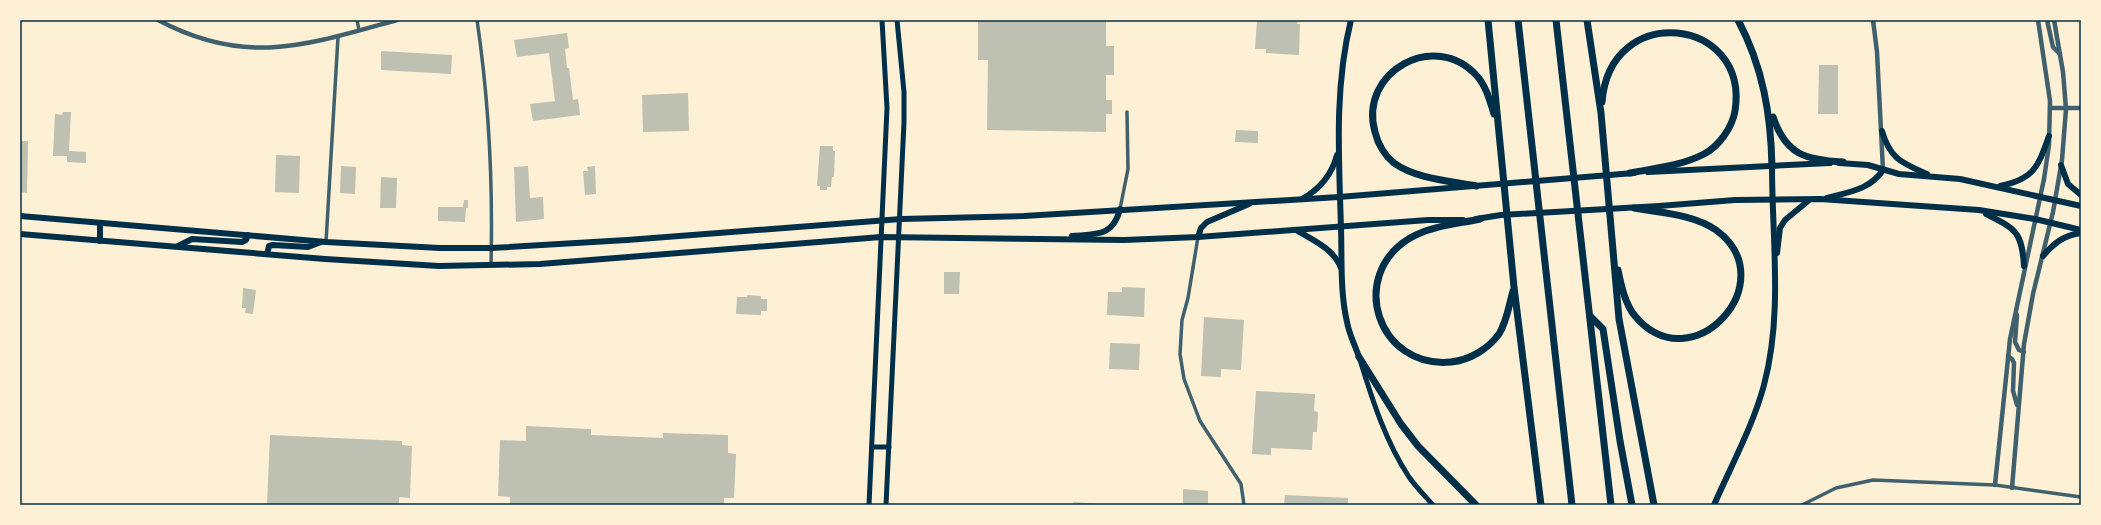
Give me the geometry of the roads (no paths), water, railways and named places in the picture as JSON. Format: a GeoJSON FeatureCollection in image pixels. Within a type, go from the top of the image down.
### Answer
{"type":"FeatureCollection","features":[{"type":"Feature","properties":{"kind":"highway"},"geometry":{"type":"LineString","coordinates":[[1488,20],[1514,287],[1541,505]]}},
{"type":"Feature","properties":{"kind":"highway"},"geometry":{"type":"LineString","coordinates":[[1518,20],[1572,505]]}},
{"type":"Feature","properties":{"kind":"highway"},"geometry":{"type":"LineString","coordinates":[[1556,20],[1611,505]]}},
{"type":"Feature","properties":{"kind":"highway"},"geometry":{"type":"LineString","coordinates":[[1587,20],[1601,112],[1619,318],[1654,505]]}},
{"type":"Feature","properties":{"kind":"highway"},"geometry":{"type":"LineString","coordinates":[[1738,20],[1760,75],[1766,98],[1772,128],[1772,167]]}},
{"type":"Feature","properties":{"kind":"highway"},"geometry":{"type":"LineString","coordinates":[[1601,112],[1603,89],[1608,71],[1617,56],[1628,44],[1640,37],[1656,32],[1672,31],[1700,38],[1723,56],[1734,78],[1737,96],[1734,117],[1725,134],[1716,145],[1705,154],[1691,161],[1630,173]]}},
{"type":"Feature","properties":{"kind":"highway"},"geometry":{"type":"LineString","coordinates":[[1476,186],[1416,172],[1394,163],[1386,154],[1377,140],[1372,117],[1375,96],[1384,78],[1400,65],[1412,59],[1426,56],[1438,56],[1451,59],[1466,67],[1477,76],[1486,90],[1494,114],[1501,150]]}},
{"type":"Feature","properties":{"kind":"highway"},"geometry":{"type":"LineString","coordinates":[[1766,98],[1777,130],[1790,146],[1816,161],[1843,162]]}},
{"type":"Feature","properties":{"kind":"highway"},"geometry":{"type":"LineString","coordinates":[[1612,240],[1622,289],[1628,304],[1634,315],[1646,327],[1657,334],[1669,337],[1684,338],[1698,335],[1712,328],[1730,310],[1740,286],[1741,272],[1735,254],[1728,242],[1717,231],[1695,220],[1634,208]]}},
{"type":"Feature","properties":{"kind":"highway"},"geometry":{"type":"LineString","coordinates":[[1480,219],[1419,233],[1402,243],[1390,254],[1377,281],[1376,302],[1382,324],[1387,334],[1400,348],[1423,360],[1439,363],[1460,361],[1476,354],[1490,345],[1499,333],[1506,319],[1514,287]]}},
{"type":"Feature","properties":{"kind":"highway"},"geometry":{"type":"LineString","coordinates":[[1590,316],[1603,329],[1620,441],[1632,505]]}},
{"type":"Feature","properties":{"kind":"highway"},"geometry":{"type":"LineString","coordinates":[[1359,356],[1401,424],[1418,446],[1476,505]]}},
{"type":"Feature","properties":{"kind":"main road"},"geometry":{"type":"LineString","coordinates":[[869,505],[887,108],[882,20]]}},
{"type":"Feature","properties":{"kind":"main road"},"geometry":{"type":"LineString","coordinates":[[886,505],[900,219],[904,92],[897,20]]}},
{"type":"Feature","properties":{"kind":"main road"},"geometry":{"type":"LineString","coordinates":[[1351,20],[1342,66],[1340,147],[1343,299],[1347,323],[1375,409],[1397,456],[1410,478],[1433,505]]}},
{"type":"Feature","properties":{"kind":"main road"},"geometry":{"type":"LineString","coordinates":[[1882,131],[1886,144],[1897,159],[1930,176]]}},
{"type":"Feature","properties":{"kind":"main road"},"geometry":{"type":"LineString","coordinates":[[1998,187],[2024,178],[2035,170],[2040,163],[2049,136]]}},
{"type":"Feature","properties":{"kind":"main road"},"geometry":{"type":"LineString","coordinates":[[1299,200],[1324,182],[1334,167],[1340,147]]}},
{"type":"Feature","properties":{"kind":"main road"},"geometry":{"type":"LineString","coordinates":[[20,216],[324,241],[440,248],[492,248],[627,240],[881,220],[1024,216],[1120,209],[1340,198],[1630,173],[1772,167],[1843,162],[1868,165],[1900,174],[1960,179],[2081,206]]}},
{"type":"Feature","properties":{"kind":"main road"},"geometry":{"type":"LineString","coordinates":[[2061,165],[2068,184],[2081,194]]}},
{"type":"Feature","properties":{"kind":"main road"},"geometry":{"type":"LineString","coordinates":[[1772,167],[1775,269]]}},
{"type":"Feature","properties":{"kind":"main road"},"geometry":{"type":"LineString","coordinates":[[1820,200],[1870,185],[1877,179],[1883,170]]}},
{"type":"Feature","properties":{"kind":"main road"},"geometry":{"type":"LineString","coordinates":[[20,234],[439,266],[491,265],[658,256],[881,237],[1124,240],[1198,237],[1428,220],[1480,219],[1501,215],[1772,199],[1808,201],[1820,200],[1979,210],[2051,222],[2081,231]]}},
{"type":"Feature","properties":{"kind":"main road"},"geometry":{"type":"LineString","coordinates":[[1714,505],[1753,417],[1764,384],[1770,353],[1775,269],[1780,228],[1785,220],[1808,201]]}},
{"type":"Feature","properties":{"kind":"main road"},"geometry":{"type":"LineString","coordinates":[[1198,237],[1201,228],[1207,222],[1252,203]]}},
{"type":"Feature","properties":{"kind":"main road"},"geometry":{"type":"LineString","coordinates":[[1050,239],[1102,233],[1113,227],[1120,209]]}},
{"type":"Feature","properties":{"kind":"main road"},"geometry":{"type":"LineString","coordinates":[[1979,210],[2009,225],[2018,235],[2023,246],[2024,266]]}},
{"type":"Feature","properties":{"kind":"main road"},"geometry":{"type":"LineString","coordinates":[[100,223],[100,241]]}},
{"type":"Feature","properties":{"kind":"main road"},"geometry":{"type":"LineString","coordinates":[[1296,230],[1328,249],[1339,262],[1342,271]]}},
{"type":"Feature","properties":{"kind":"main road"},"geometry":{"type":"LineString","coordinates":[[2043,256],[2052,244],[2061,238],[2081,231]]}},
{"type":"Feature","properties":{"kind":"main road"},"geometry":{"type":"LineString","coordinates":[[177,247],[192,239],[242,242],[246,240],[248,235]]}},
{"type":"Feature","properties":{"kind":"main road"},"geometry":{"type":"LineString","coordinates":[[267,254],[269,246],[273,245],[308,247],[324,241]]}},
{"type":"Feature","properties":{"kind":"main road"},"geometry":{"type":"LineString","coordinates":[[872,448],[889,447]]}},
{"type":"Feature","properties":{"kind":"street"},"geometry":{"type":"LineString","coordinates":[[158,20],[189,34],[236,47],[289,46],[338,37],[397,20]]}},
{"type":"Feature","properties":{"kind":"street"},"geometry":{"type":"LineString","coordinates":[[357,20],[359,30]]}},
{"type":"Feature","properties":{"kind":"street"},"geometry":{"type":"LineString","coordinates":[[477,20],[486,94],[492,177],[491,265]]}},
{"type":"Feature","properties":{"kind":"street"},"geometry":{"type":"LineString","coordinates":[[1873,20],[1877,52],[1883,170]]}},
{"type":"Feature","properties":{"kind":"street"},"geometry":{"type":"LineString","coordinates":[[1995,485],[2008,356],[2024,266],[2040,196],[2049,136],[2050,108],[2044,51],[2038,20]]}},
{"type":"Feature","properties":{"kind":"street"},"geometry":{"type":"LineString","coordinates":[[2047,20],[2052,47],[2060,54]]}},
{"type":"Feature","properties":{"kind":"street"},"geometry":{"type":"LineString","coordinates":[[2012,488],[2024,352],[2033,294],[2056,200],[2061,165],[2066,109],[2060,54],[2054,20]]}},
{"type":"Feature","properties":{"kind":"street"},"geometry":{"type":"LineString","coordinates":[[324,241],[338,37]]}},
{"type":"Feature","properties":{"kind":"street"},"geometry":{"type":"LineString","coordinates":[[2050,108],[2081,108]]}},
{"type":"Feature","properties":{"kind":"street"},"geometry":{"type":"LineString","coordinates":[[1120,209],[1128,169],[1127,112]]}},
{"type":"Feature","properties":{"kind":"street"},"geometry":{"type":"LineString","coordinates":[[1198,237],[1188,298],[1182,320],[1180,354],[1184,379],[1200,421],[1241,484],[1244,505]]}},
{"type":"Feature","properties":{"kind":"street"},"geometry":{"type":"LineString","coordinates":[[2016,306],[2015,342],[2018,350],[2024,352]]}},
{"type":"Feature","properties":{"kind":"street"},"geometry":{"type":"LineString","coordinates":[[2008,356],[2014,363],[2013,391],[2019,408]]}},
{"type":"Feature","properties":{"kind":"street"},"geometry":{"type":"LineString","coordinates":[[1802,505],[1836,488],[1873,480],[1995,485],[2081,497]]}}]}
